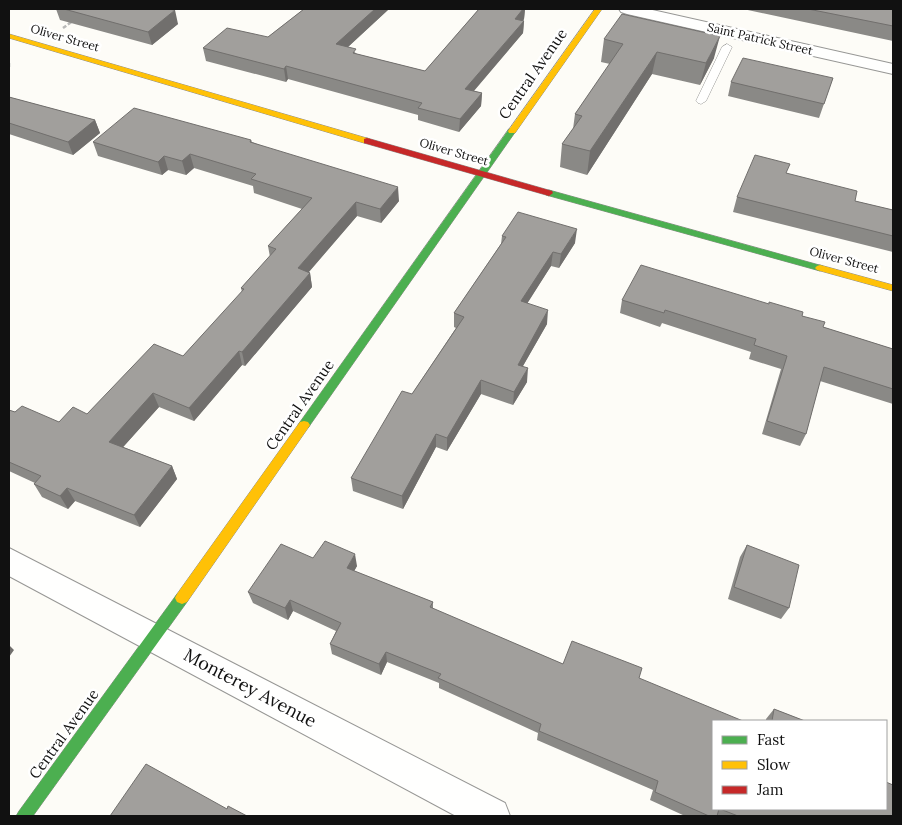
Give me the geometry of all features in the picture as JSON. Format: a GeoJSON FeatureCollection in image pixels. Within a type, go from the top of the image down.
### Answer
{"type":"FeatureCollection","features":[{"type":"Feature","properties":{"kind":"street","name":"Central Avenue"},"geometry":{"type":"LineString","coordinates":[[24,816],[182,598],[598,9]]}},
{"type":"Feature","properties":{"kind":"street","name":"Saint Patrick Street"},"geometry":{"type":"LineString","coordinates":[[627,9],[893,69]]}},
{"type":"Feature","properties":{"kind":"street","name":"Oliver Street"},"geometry":{"type":"LineString","coordinates":[[9,36],[482,175],[893,288]]}},
{"type":"Feature","properties":{"kind":"street","name":"Monterey Avenue"},"geometry":{"type":"LineString","coordinates":[[9,561],[492,816]]}},
{"type":"Feature","properties":{"kind":"lane"},"geometry":{"type":"LineString","coordinates":[[701,101],[727,47]]}},
{"type":"Feature","properties":{"kind":"path"},"geometry":{"type":"LineString","coordinates":[[9,63],[9,68]]}},
{"type":"Feature","properties":{"kind":"building"},"geometry":{"type":"Polygon","coordinates":[[[64,9],[167,9],[175,10],[148,32],[64,9]]]}},
{"type":"Feature","properties":{"kind":"building"},"geometry":{"type":"Polygon","coordinates":[[[304,9],[375,9],[336,44],[356,49],[353,53],[425,71],[479,9],[523,9],[515,19],[524,21],[465,89],[482,93],[460,119],[418,108],[422,103],[286,66],[284,69],[203,48],[227,28],[268,37],[304,9]]]}},
{"type":"Feature","properties":{"kind":"building"},"geometry":{"type":"Polygon","coordinates":[[[808,9],[893,9],[893,26],[808,9]]]}},
{"type":"Feature","properties":{"kind":"building"},"geometry":{"type":"Polygon","coordinates":[[[622,14],[720,36],[706,63],[657,52],[590,151],[562,144],[582,116],[575,114],[623,44],[604,39],[622,14]]]}},
{"type":"Feature","properties":{"kind":"building"},"geometry":{"type":"Polygon","coordinates":[[[743,58],[833,78],[824,104],[731,82],[743,58]]]}},
{"type":"Feature","properties":{"kind":"building"},"geometry":{"type":"Polygon","coordinates":[[[9,97],[95,120],[68,142],[9,123],[9,97]]]}},
{"type":"Feature","properties":{"kind":"building"},"geometry":{"type":"Polygon","coordinates":[[[134,108],[251,140],[250,142],[398,187],[380,209],[356,202],[298,268],[310,273],[242,352],[239,351],[189,408],[153,393],[109,442],[172,466],[134,515],[67,488],[60,496],[34,484],[41,476],[9,462],[9,410],[15,412],[22,406],[59,422],[73,407],[87,414],[154,344],[183,356],[244,289],[241,288],[276,249],[268,246],[312,198],[251,179],[256,174],[190,154],[182,161],[164,156],[158,162],[93,142],[134,108]]]}},
{"type":"Feature","properties":{"kind":"building"},"geometry":{"type":"Polygon","coordinates":[[[755,155],[790,164],[786,173],[857,191],[855,201],[893,210],[893,236],[737,197],[755,155]]]}},
{"type":"Feature","properties":{"kind":"building"},"geometry":{"type":"Polygon","coordinates":[[[518,212],[577,229],[561,254],[553,252],[521,301],[548,310],[518,365],[528,368],[514,392],[481,380],[447,438],[436,434],[402,496],[351,478],[402,391],[412,394],[464,317],[454,313],[506,237],[502,236],[518,212]]]}},
{"type":"Feature","properties":{"kind":"building"},"geometry":{"type":"Polygon","coordinates":[[[641,265],[769,304],[769,302],[803,312],[802,316],[825,322],[823,327],[893,349],[893,389],[824,367],[806,434],[767,421],[787,356],[754,345],[756,339],[665,310],[664,313],[622,300],[641,265]]]}},
{"type":"Feature","properties":{"kind":"building"},"geometry":{"type":"Polygon","coordinates":[[[325,541],[355,554],[347,568],[433,602],[430,607],[563,664],[572,641],[642,668],[639,678],[741,720],[712,720],[712,810],[719,810],[717,816],[709,816],[655,792],[658,781],[539,731],[541,724],[438,678],[441,674],[386,652],[379,664],[330,644],[341,623],[290,600],[285,608],[248,592],[281,544],[313,558],[325,541]]]}},
{"type":"Feature","properties":{"kind":"building"},"geometry":{"type":"Polygon","coordinates":[[[747,545],[799,565],[789,608],[734,587],[747,545]]]}},
{"type":"Feature","properties":{"kind":"building"},"geometry":{"type":"Polygon","coordinates":[[[774,709],[802,720],[772,720],[774,709]]]}},
{"type":"Feature","properties":{"kind":"building"},"geometry":{"type":"Polygon","coordinates":[[[146,764],[227,809],[228,806],[247,816],[110,816],[146,764]]]}},
{"type":"Feature","properties":{"kind":"building"},"geometry":{"type":"Polygon","coordinates":[[[887,782],[893,785],[893,816],[738,816],[723,810],[887,810],[887,782]]]}},
{"type":"Feature","properties":{"kind":"traffic: fast"},"geometry":{"type":"LineString","coordinates":[[304,425],[512,131]]}},
{"type":"Feature","properties":{"kind":"traffic: fast"},"geometry":{"type":"LineString","coordinates":[[549,193],[820,268]]}},
{"type":"Feature","properties":{"kind":"traffic: fast"},"geometry":{"type":"LineString","coordinates":[[24,816],[182,598]]}},
{"type":"Feature","properties":{"kind":"traffic: slow"},"geometry":{"type":"LineString","coordinates":[[512,131],[598,9]]}},
{"type":"Feature","properties":{"kind":"traffic: slow"},"geometry":{"type":"LineString","coordinates":[[9,36],[367,141]]}},
{"type":"Feature","properties":{"kind":"traffic: slow"},"geometry":{"type":"LineString","coordinates":[[820,268],[893,288]]}},
{"type":"Feature","properties":{"kind":"traffic: slow"},"geometry":{"type":"LineString","coordinates":[[182,598],[304,425]]}},
{"type":"Feature","properties":{"kind":"traffic: jam"},"geometry":{"type":"LineString","coordinates":[[367,141],[549,193]]}}]}
